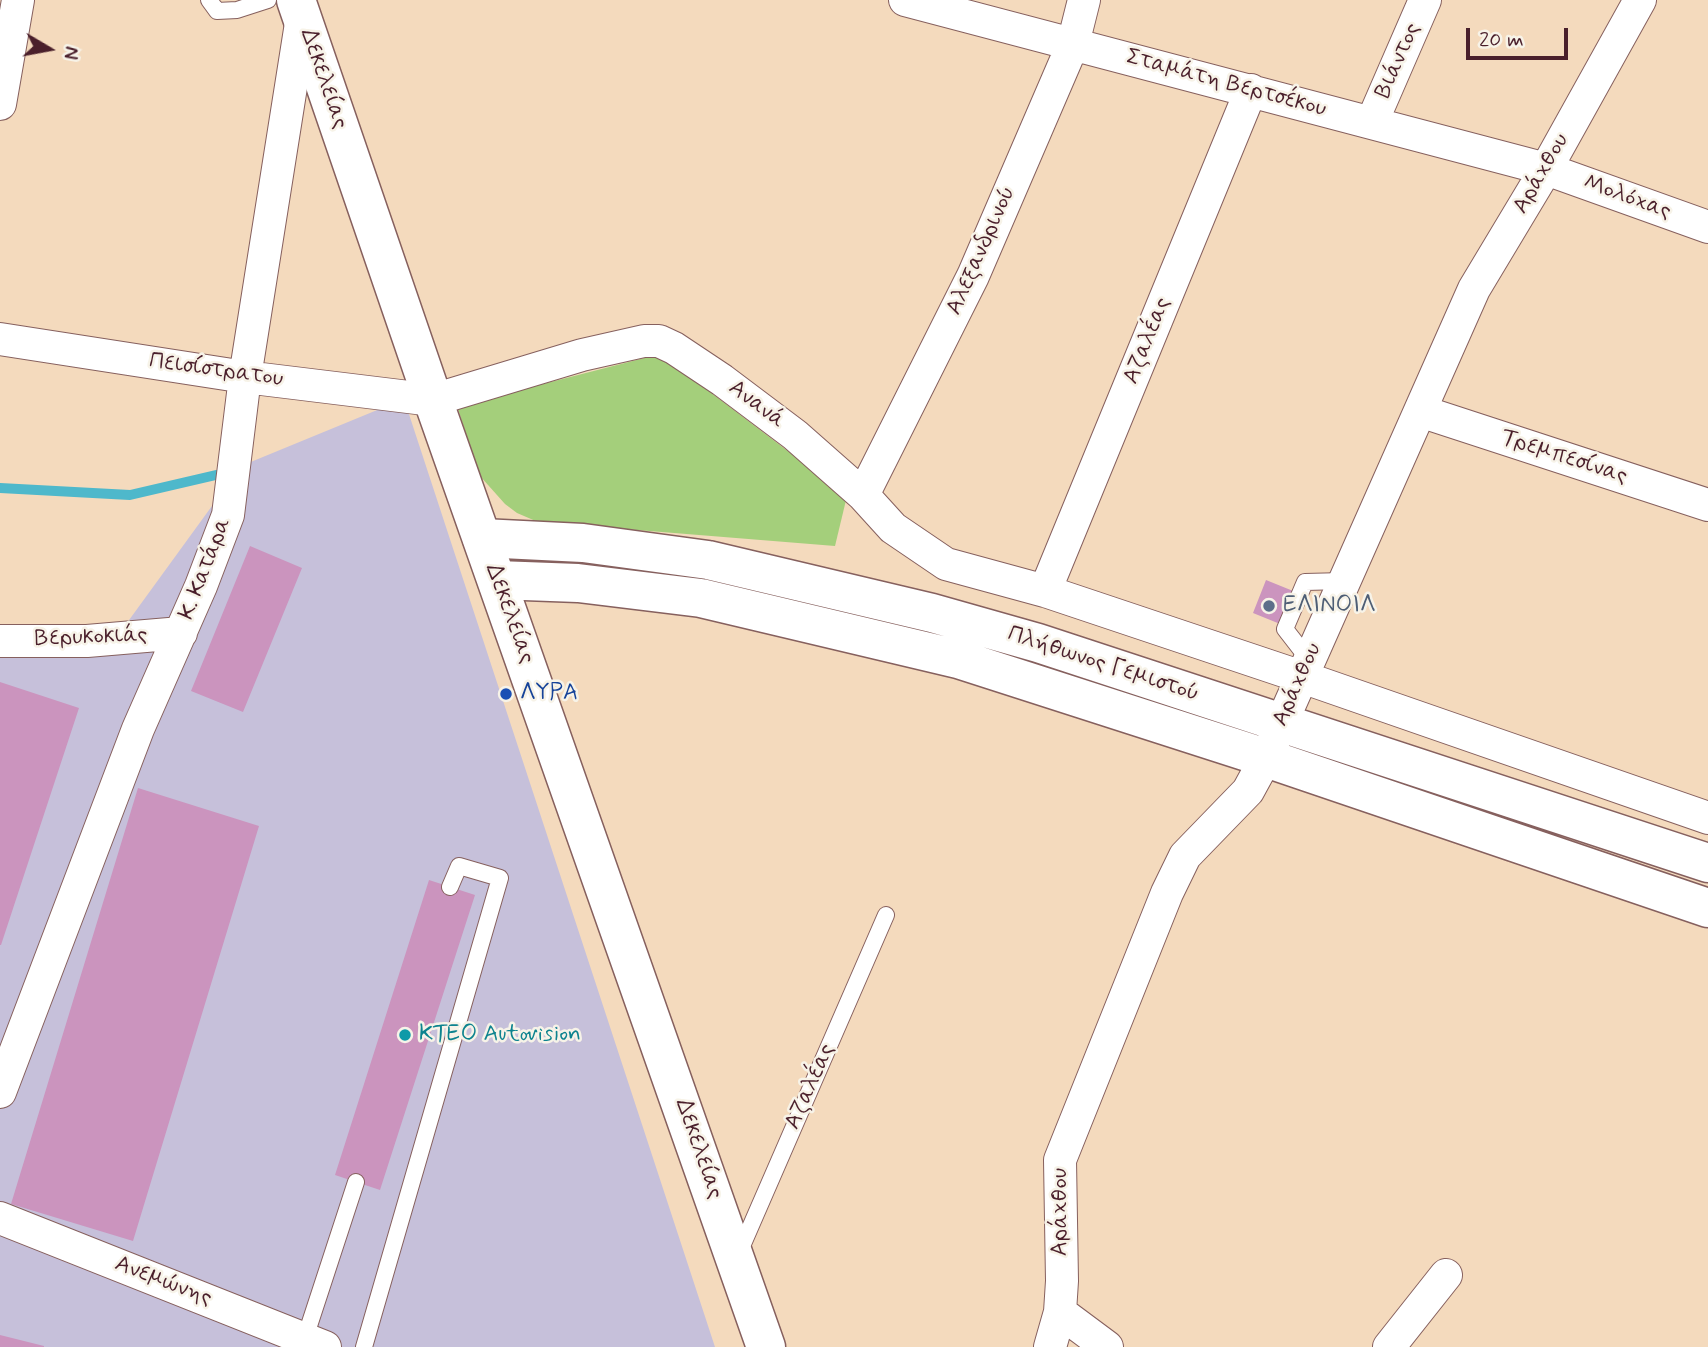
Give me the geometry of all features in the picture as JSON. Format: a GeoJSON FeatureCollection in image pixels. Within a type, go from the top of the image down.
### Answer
{"type":"FeatureCollection","features":[{"type":"Feature","properties":{"kind":"street"},"geometry":{"type":"LineString","coordinates":[[0,104],[18,0]]}},
{"type":"Feature","properties":{"kind":"street","name":"Σταμάτη Βερτσέκου"},"geometry":{"type":"LineString","coordinates":[[905,0],[1546,169]]}},
{"type":"Feature","properties":{"kind":"street","name":"Αλεξανδρινού"},"geometry":{"type":"LineString","coordinates":[[863,495],[973,276],[1073,44],[1084,0]]}},
{"type":"Feature","properties":{"kind":"street","name":"Βιάντος"},"geometry":{"type":"LineString","coordinates":[[1372,122],[1425,0]]}},
{"type":"Feature","properties":{"kind":"street","name":"Αράχθου"},"geometry":{"type":"LineString","coordinates":[[1050,1347],[1060,1312],[1062,1281],[1058,1180],[1060,1160],[1167,893],[1185,856],[1248,791],[1266,758],[1475,289],[1546,169],[1640,0]]}},
{"type":"Feature","properties":{"kind":"street","name":"Κ. Κατάρα"},"geometry":{"type":"LineString","coordinates":[[0,1092],[138,729],[181,633],[228,514],[245,377],[299,8]]}},
{"type":"Feature","properties":{"kind":"street","name":"Δεκελείας"},"geometry":{"type":"LineString","coordinates":[[299,8],[433,400],[766,1347]]}},
{"type":"Feature","properties":{"kind":"street","name":"Αζαλέας"},"geometry":{"type":"LineString","coordinates":[[1045,592],[1251,90]]}},
{"type":"Feature","properties":{"kind":"street","name":"Μολόχας"},"geometry":{"type":"LineString","coordinates":[[1546,169],[1708,227]]}},
{"type":"Feature","properties":{"kind":"street","name":"Πεισίστρατου"},"geometry":{"type":"LineString","coordinates":[[0,339],[245,377],[433,400]]}},
{"type":"Feature","properties":{"kind":"street","name":"Ανανά"},"geometry":{"type":"LineString","coordinates":[[433,400],[582,355],[644,341],[659,341],[722,380],[795,435],[863,495],[894,528],[946,564],[1045,592]]}},
{"type":"Feature","properties":{"kind":"street","name":"Τρεμπεσίνας"},"geometry":{"type":"LineString","coordinates":[[1420,411],[1708,505]]}},
{"type":"Feature","properties":{"kind":"street","name":"Πλήθωνος Γεμιστού"},"geometry":{"type":"LineString","coordinates":[[482,538],[583,543],[708,560],[932,613],[1038,643],[1708,863]]}},
{"type":"Feature","properties":{"kind":"street","name":"Πλήθωνος Γεμιστού"},"geometry":{"type":"LineString","coordinates":[[497,580],[578,583],[701,598],[958,659],[1266,758],[1708,908]]}},
{"type":"Feature","properties":{"kind":"street"},"geometry":{"type":"LineString","coordinates":[[1045,592],[1305,669],[1708,818]]}},
{"type":"Feature","properties":{"kind":"street","name":"Βερυκοκιάς"},"geometry":{"type":"LineString","coordinates":[[0,640],[87,641],[181,633]]}},
{"type":"Feature","properties":{"kind":"street","name":"Ανεμώνης"},"geometry":{"type":"LineString","coordinates":[[0,1218],[315,1342]]}},
{"type":"Feature","properties":{"kind":"street"},"geometry":{"type":"LineString","coordinates":[[1389,1347],[1447,1275]]}},
{"type":"Feature","properties":{"kind":"street"},"geometry":{"type":"LineString","coordinates":[[1060,1312],[1107,1347]]}},
{"type":"Feature","properties":{"kind":"lane"},"geometry":{"type":"LineString","coordinates":[[209,0],[217,11],[237,10],[268,0]]}},
{"type":"Feature","properties":{"kind":"lane"},"geometry":{"type":"LineString","coordinates":[[364,1347],[500,878],[459,866],[450,887]]}},
{"type":"Feature","properties":{"kind":"lane","name":"Αζαλέας"},"geometry":{"type":"LineString","coordinates":[[737,1259],[886,915]]}},
{"type":"Feature","properties":{"kind":"lane"},"geometry":{"type":"LineString","coordinates":[[315,1342],[356,1182]]}},
{"type":"Feature","properties":{"kind":"shaded area"},"geometry":{"type":"Polygon","coordinates":[[[404,399],[715,1347],[0,1347],[0,631],[116,638],[241,466],[404,399]]]}},
{"type":"Feature","properties":{"kind":"green space"},"geometry":{"type":"Polygon","coordinates":[[[660,354],[847,496],[835,546],[538,522],[517,513],[505,504],[480,476],[457,406],[660,354]]]}},
{"type":"Feature","properties":{"kind":"building"},"geometry":{"type":"Polygon","coordinates":[[[250,546],[302,568],[243,712],[191,691],[250,546]]]}},
{"type":"Feature","properties":{"kind":"building"},"geometry":{"type":"Polygon","coordinates":[[[1266,580],[1303,595],[1290,628],[1253,613],[1266,580]]]}},
{"type":"Feature","properties":{"kind":"building"},"geometry":{"type":"Polygon","coordinates":[[[0,682],[79,708],[1,945],[0,945],[0,682]]]}},
{"type":"Feature","properties":{"kind":"building"},"geometry":{"type":"Polygon","coordinates":[[[138,788],[259,826],[133,1241],[11,1204],[138,788]]]}},
{"type":"Feature","properties":{"kind":"building","name":"ΚΤΕΟ Autovision"},"geometry":{"type":"Polygon","coordinates":[[[429,880],[475,895],[380,1190],[335,1175],[429,880]]]}},
{"type":"Feature","properties":{"kind":"building"},"geometry":{"type":"Polygon","coordinates":[[[0,1335],[44,1346],[44,1347],[0,1347],[0,1335]]]}},
{"type":"Feature","properties":{"kind":"waterway"},"geometry":{"type":"LineString","coordinates":[[0,488],[130,495],[216,475]]}},
{"type":"Feature","properties":{"kind":"place","name":"ΕΛΙΝΟΙΛ"},"geometry":{"type":"Point","coordinates":[1269,606]}},
{"type":"Feature","properties":{"kind":"place","name":"ΛΥΡΑ"},"geometry":{"type":"Point","coordinates":[506,694]}},
{"type":"Feature","properties":{"kind":"place","name":"ΚΤΕΟ Autovision"},"geometry":{"type":"Point","coordinates":[405,1035]}}]}
